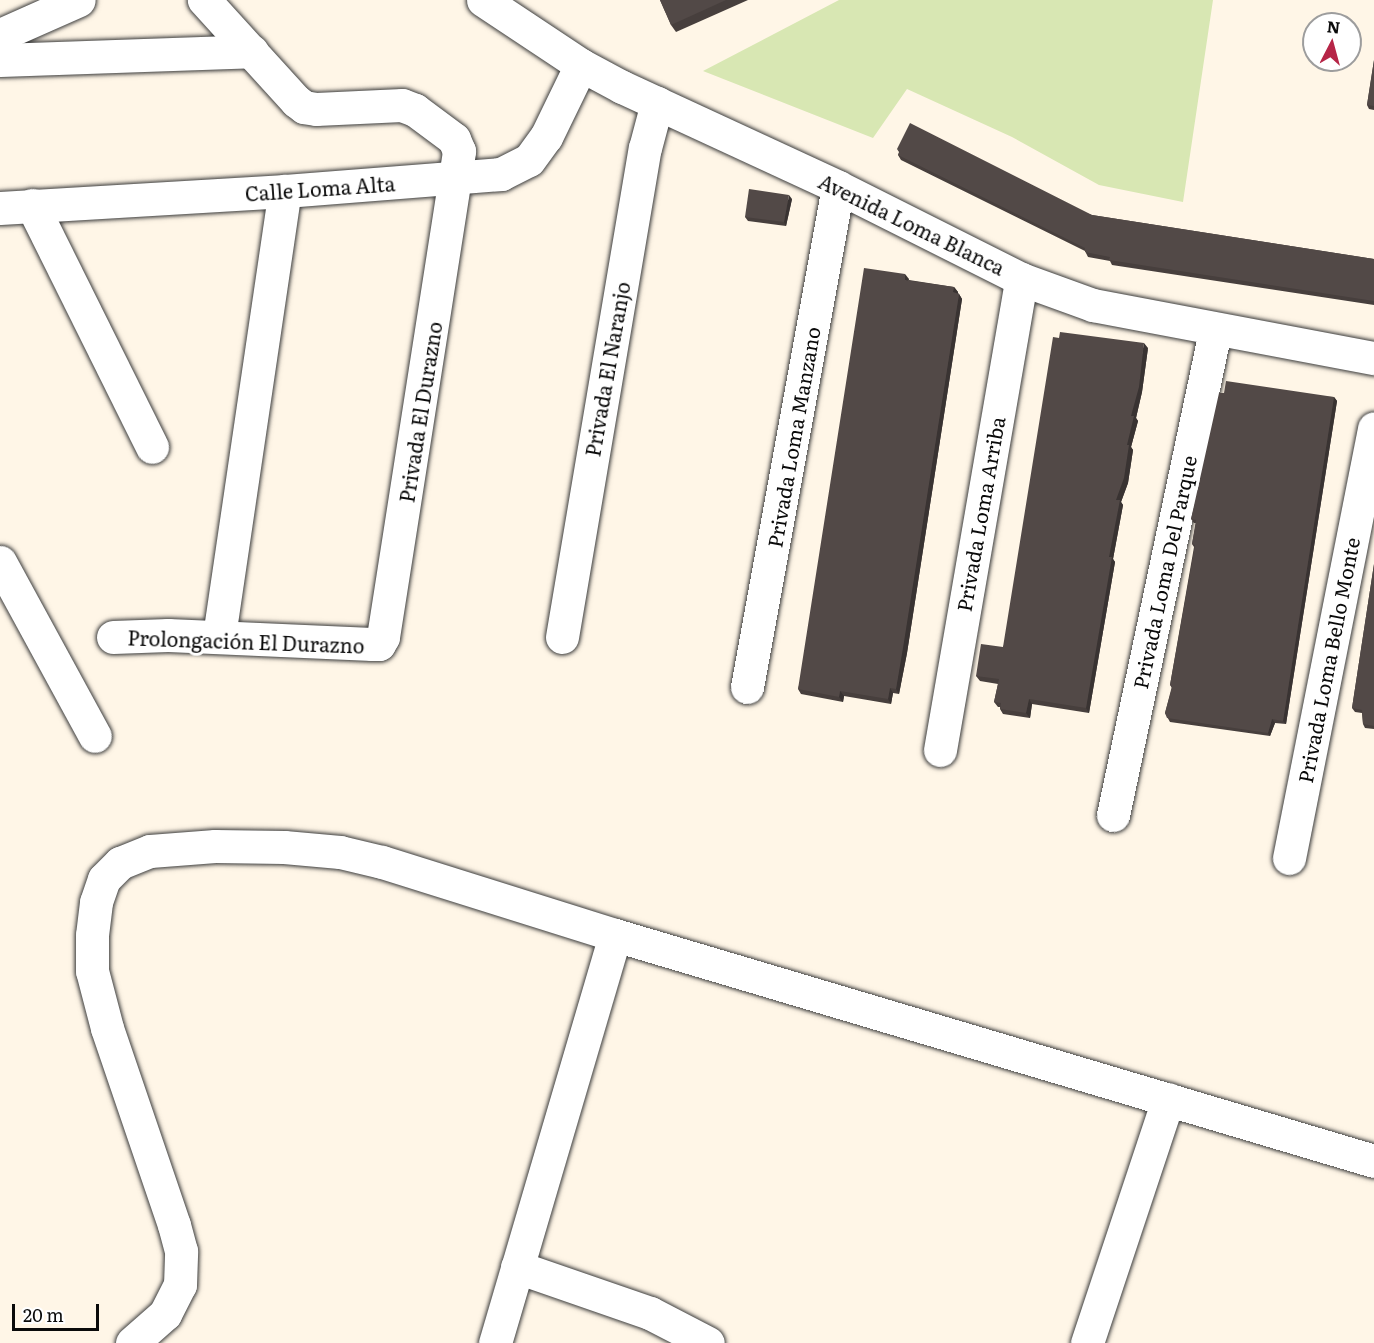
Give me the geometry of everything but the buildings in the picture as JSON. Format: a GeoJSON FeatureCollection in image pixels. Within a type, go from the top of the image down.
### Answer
{"type":"FeatureCollection","features":[{"type":"Feature","properties":{"kind":"street"},"geometry":{"type":"LineString","coordinates":[[0,35],[79,0]]}},
{"type":"Feature","properties":{"kind":"street","name":"Privada El Durazno"},"geometry":{"type":"LineString","coordinates":[[204,0],[304,107],[316,110],[402,105],[415,110],[454,139],[459,151],[402,524],[383,637],[379,644]]}},
{"type":"Feature","properties":{"kind":"street","name":"Avenida Loma Blanca"},"geometry":{"type":"LineString","coordinates":[[483,0],[581,65],[838,187],[1021,279],[1093,305],[1374,358]]}},
{"type":"Feature","properties":{"kind":"street"},"geometry":{"type":"LineString","coordinates":[[0,60],[252,51]]}},
{"type":"Feature","properties":{"kind":"street","name":"Calle Loma Alta"},"geometry":{"type":"LineString","coordinates":[[0,208],[285,191],[501,174],[529,160],[546,137],[581,65]]}},
{"type":"Feature","properties":{"kind":"street","name":"Privada El Naranjo"},"geometry":{"type":"LineString","coordinates":[[562,637],[645,148],[657,103]]}},
{"type":"Feature","properties":{"kind":"street","name":"Privada Loma Manzano"},"geometry":{"type":"LineString","coordinates":[[747,687],[838,187]]}},
{"type":"Feature","properties":{"kind":"street"},"geometry":{"type":"LineString","coordinates":[[219,636],[285,191]]}},
{"type":"Feature","properties":{"kind":"street"},"geometry":{"type":"LineString","coordinates":[[32,205],[152,447]]}},
{"type":"Feature","properties":{"kind":"street","name":"Privada Loma Arriba"},"geometry":{"type":"LineString","coordinates":[[940,750],[1021,279]]}},
{"type":"Feature","properties":{"kind":"street","name":"Privada Loma Del Parque"},"geometry":{"type":"LineString","coordinates":[[1113,815],[1215,329]]}},
{"type":"Feature","properties":{"kind":"street","name":"Privada Loma Bello Monte"},"geometry":{"type":"LineString","coordinates":[[1289,858],[1374,428]]}},
{"type":"Feature","properties":{"kind":"street"},"geometry":{"type":"LineString","coordinates":[[0,562],[95,736]]}},
{"type":"Feature","properties":{"kind":"street","name":"Prolongación El Durazno"},"geometry":{"type":"LineString","coordinates":[[113,637],[219,636],[379,644]]}},
{"type":"Feature","properties":{"kind":"street"},"geometry":{"type":"LineString","coordinates":[[132,1343],[165,1314],[180,1285],[181,1251],[107,1028],[92,971],[96,902],[104,879],[120,863],[150,851],[215,846],[284,848],[340,852],[382,862],[615,935],[1374,1161]]}},
{"type":"Feature","properties":{"kind":"street"},"geometry":{"type":"LineString","coordinates":[[495,1343],[615,935]]}},
{"type":"Feature","properties":{"kind":"street"},"geometry":{"type":"LineString","coordinates":[[1087,1343],[1168,1099]]}},
{"type":"Feature","properties":{"kind":"street"},"geometry":{"type":"LineString","coordinates":[[517,1267],[650,1313],[708,1343]]}},
{"type":"Feature","properties":{"kind":"green space"},"geometry":{"type":"Polygon","coordinates":[[[839,0],[1213,0],[1183,202],[1099,185],[1012,137],[907,89],[873,138],[703,71],[839,0]]]}}]}
